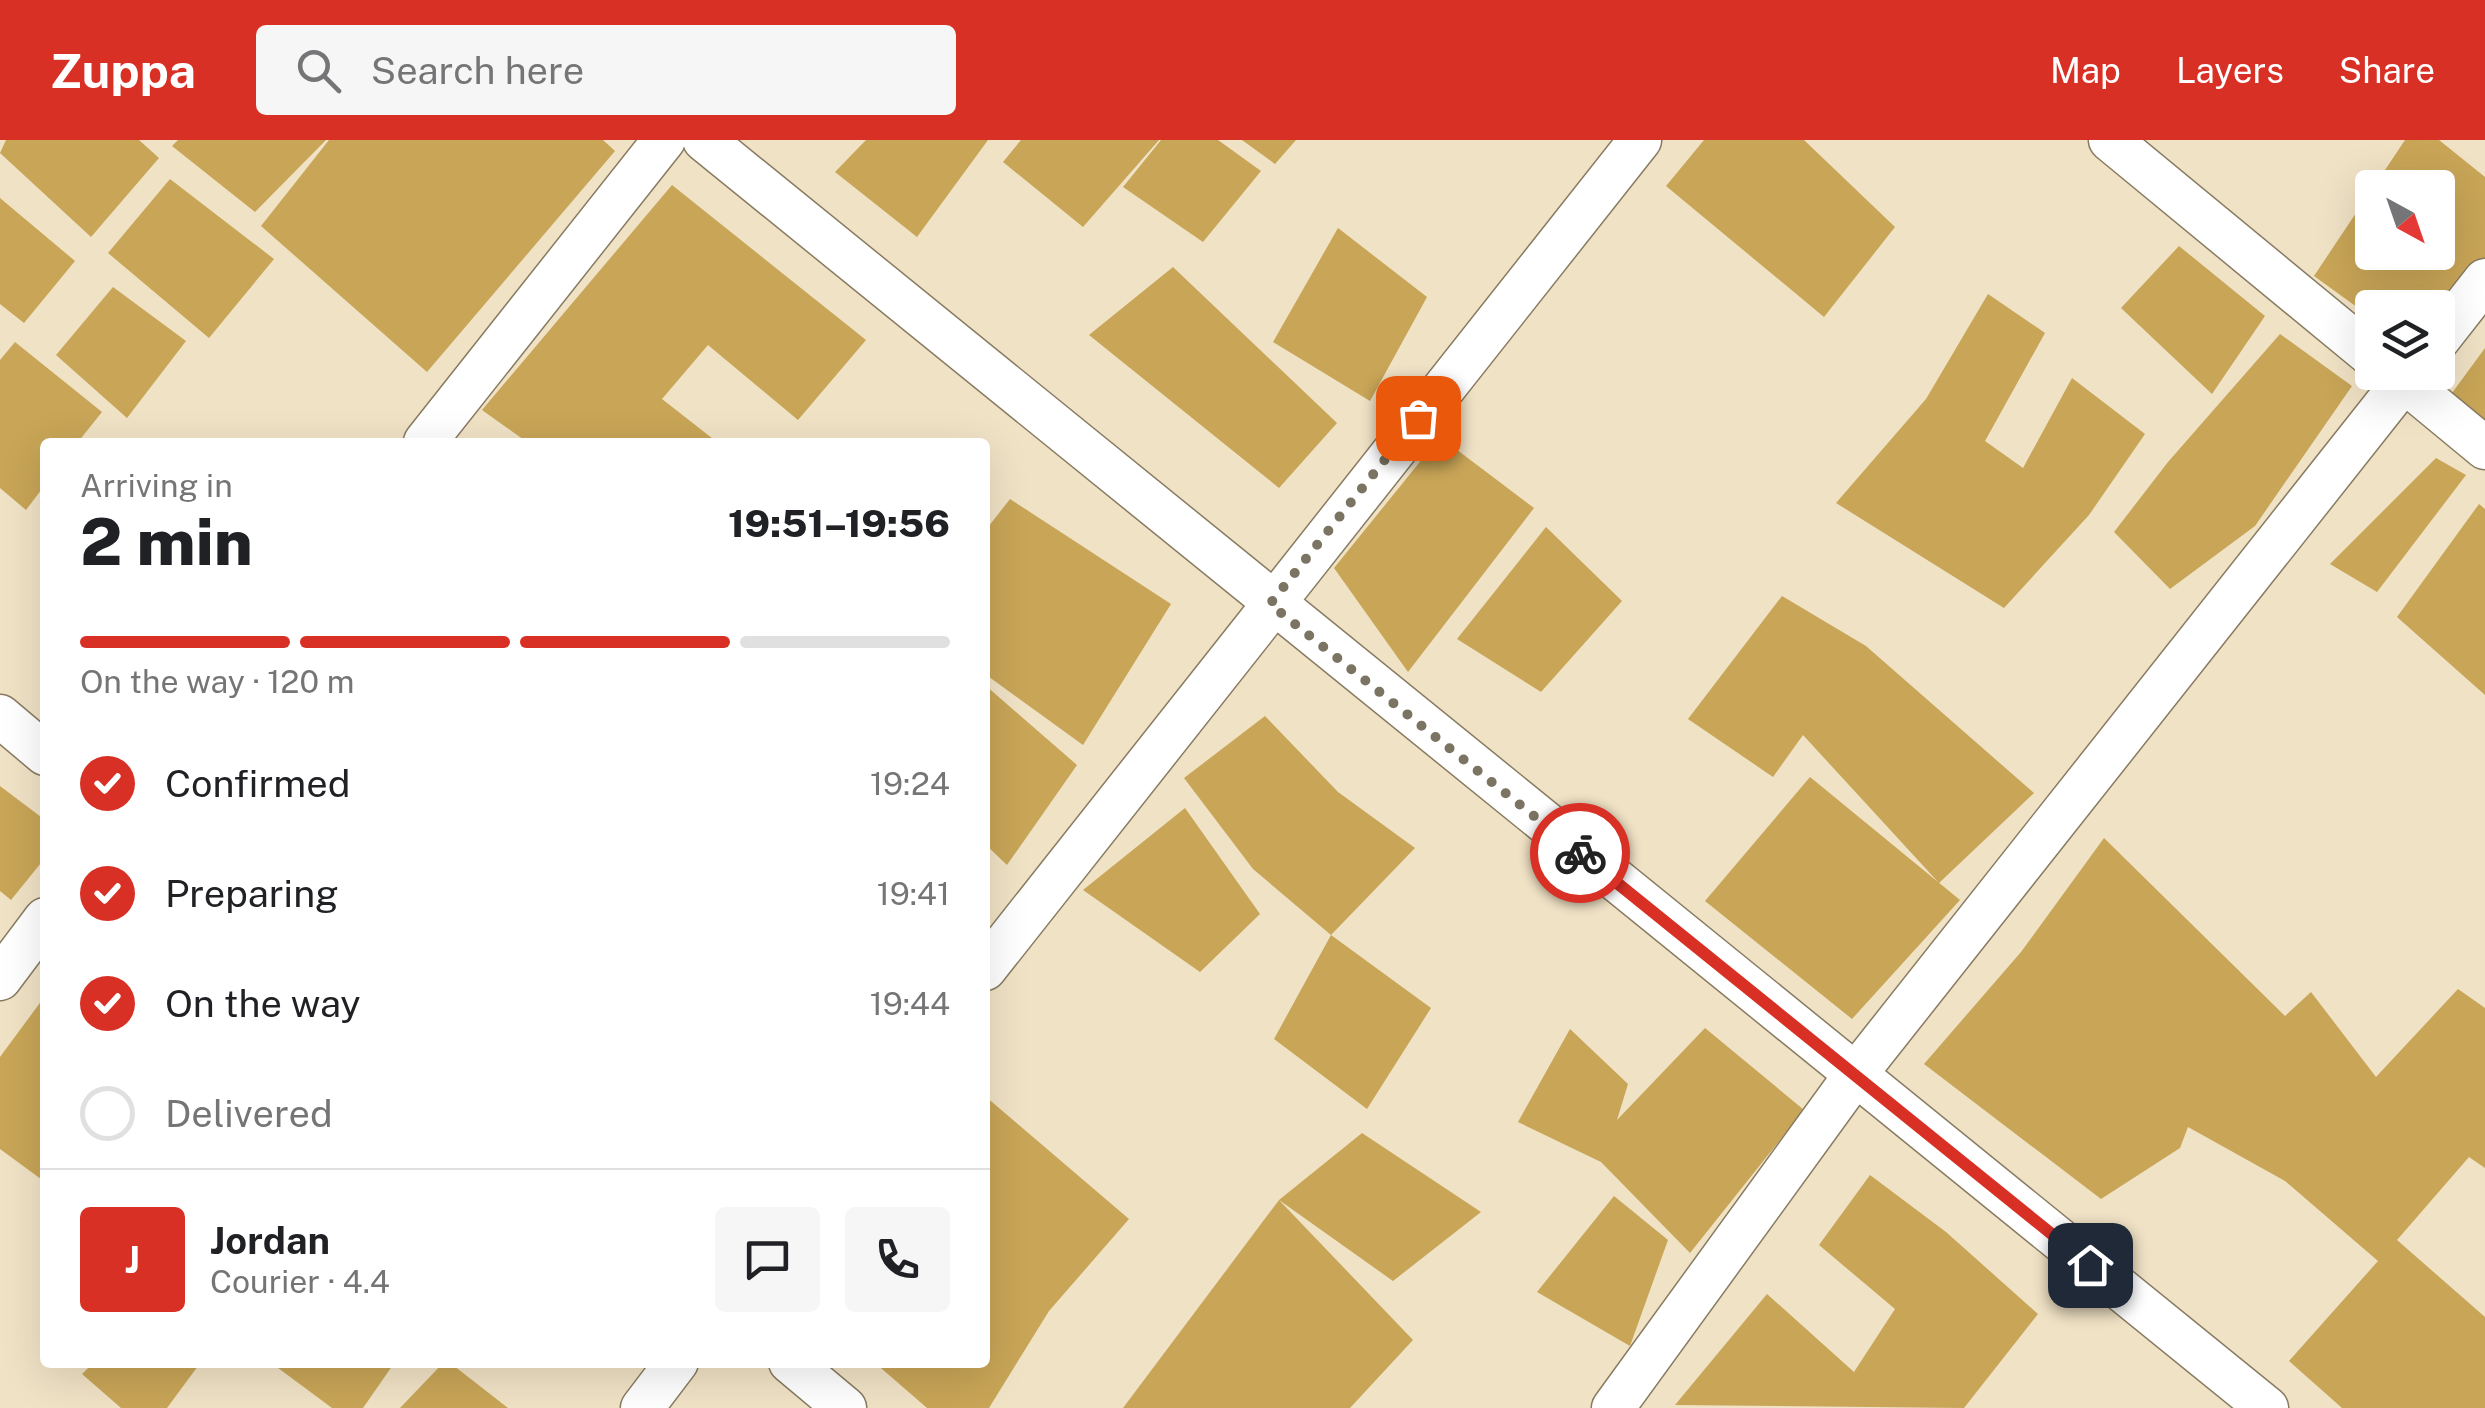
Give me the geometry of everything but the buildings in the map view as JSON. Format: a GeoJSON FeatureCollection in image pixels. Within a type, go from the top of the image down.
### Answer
{"type":"FeatureCollection","features":[{"type":"Feature","properties":{"kind":"street"},"geometry":{"type":"LineString","coordinates":[[427,438],[664,140]]}},
{"type":"Feature","properties":{"kind":"street"},"geometry":{"type":"LineString","coordinates":[[704,140],[1270,604],[2267,1408]]}},
{"type":"Feature","properties":{"kind":"street"},"geometry":{"type":"LineString","coordinates":[[990,963],[1640,140]]}},
{"type":"Feature","properties":{"kind":"street"},"geometry":{"type":"LineString","coordinates":[[2110,140],[2355,339]]}},
{"type":"Feature","properties":{"kind":"street"},"geometry":{"type":"LineString","coordinates":[[2455,318],[2485,280]]}},
{"type":"Feature","properties":{"kind":"street"},"geometry":{"type":"LineString","coordinates":[[1612,1408],[1854,1075],[2380,390]]}},
{"type":"Feature","properties":{"kind":"street"},"geometry":{"type":"LineString","coordinates":[[2417,390],[2485,448]]}},
{"type":"Feature","properties":{"kind":"street"},"geometry":{"type":"LineString","coordinates":[[0,716],[40,750]]}},
{"type":"Feature","properties":{"kind":"street"},"geometry":{"type":"LineString","coordinates":[[0,979],[40,926]]}},
{"type":"Feature","properties":{"kind":"street"},"geometry":{"type":"LineString","coordinates":[[642,1408],[672,1368]]}},
{"type":"Feature","properties":{"kind":"street"},"geometry":{"type":"LineString","coordinates":[[797,1368],[845,1408]]}},
{"type":"Feature","properties":{"kind":"way so far"},"geometry":{"type":"LineString","coordinates":[[1418,418],[1270,604],[1580,853]]}},
{"type":"Feature","properties":{"kind":"route"},"geometry":{"type":"LineString","coordinates":[[1580,853],[2090,1265]]}}]}
